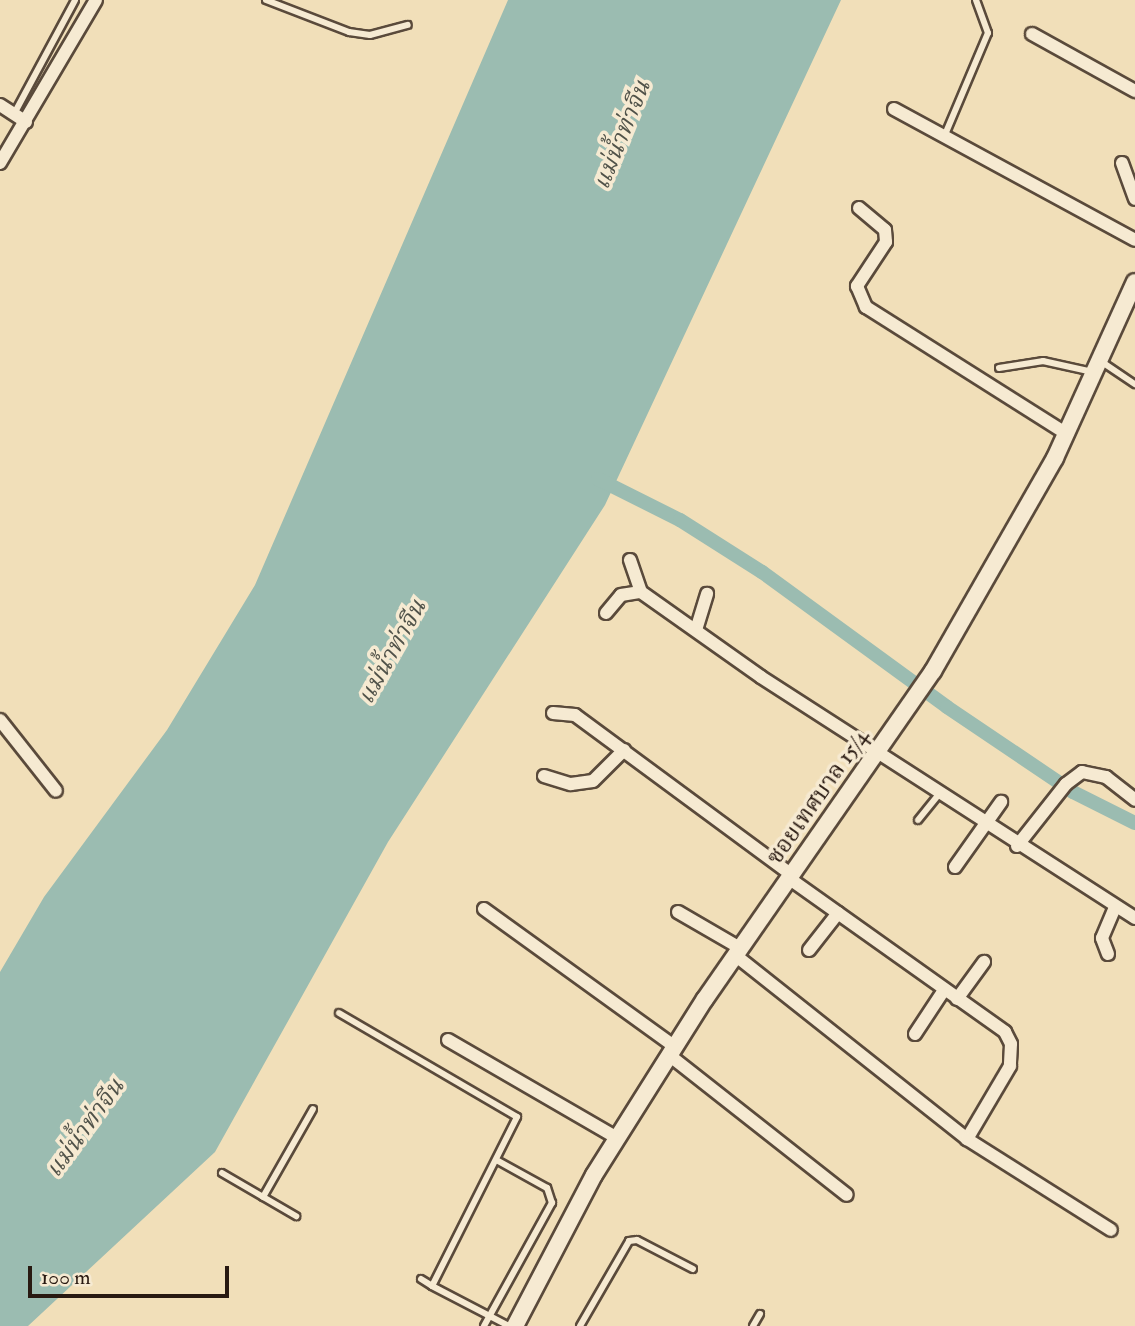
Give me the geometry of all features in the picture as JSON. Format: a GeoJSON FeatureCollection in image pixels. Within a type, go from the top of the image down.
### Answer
{"type":"FeatureCollection","features":[{"type":"Feature","properties":{"kind":"street"},"geometry":{"type":"LineString","coordinates":[[0,163],[96,0]]}},
{"type":"Feature","properties":{"kind":"street"},"geometry":{"type":"LineString","coordinates":[[1032,34],[1135,91]]}},
{"type":"Feature","properties":{"kind":"street"},"geometry":{"type":"LineString","coordinates":[[0,105],[26,122]]}},
{"type":"Feature","properties":{"kind":"street"},"geometry":{"type":"LineString","coordinates":[[894,109],[1135,240]]}},
{"type":"Feature","properties":{"kind":"street"},"geometry":{"type":"LineString","coordinates":[[1122,163],[1135,199]]}},
{"type":"Feature","properties":{"kind":"street"},"geometry":{"type":"LineString","coordinates":[[859,208],[886,230],[886,242],[857,286],[866,307],[1067,434]]}},
{"type":"Feature","properties":{"kind":"street","name":"ซอยเทศบาล 15/4"},"geometry":{"type":"LineString","coordinates":[[515,1326],[617,1138],[672,1051],[737,952],[933,671],[1067,434],[1097,367],[1131,302],[1135,282]]}},
{"type":"Feature","properties":{"kind":"street"},"geometry":{"type":"LineString","coordinates":[[630,560],[641,592],[938,795],[1135,918]]}},
{"type":"Feature","properties":{"kind":"street"},"geometry":{"type":"LineString","coordinates":[[606,613],[621,595],[641,592]]}},
{"type":"Feature","properties":{"kind":"street"},"geometry":{"type":"LineString","coordinates":[[696,630],[707,594]]}},
{"type":"Feature","properties":{"kind":"street"},"geometry":{"type":"LineString","coordinates":[[552,713],[575,715],[838,913],[1005,1032],[1012,1051],[1004,1080],[967,1139]]}},
{"type":"Feature","properties":{"kind":"street"},"geometry":{"type":"LineString","coordinates":[[0,720],[56,791]]}},
{"type":"Feature","properties":{"kind":"street"},"geometry":{"type":"LineString","coordinates":[[544,776],[571,784],[593,781],[624,750]]}},
{"type":"Feature","properties":{"kind":"street"},"geometry":{"type":"LineString","coordinates":[[1017,846],[1070,781],[1082,772],[1106,777],[1135,800]]}},
{"type":"Feature","properties":{"kind":"street"},"geometry":{"type":"LineString","coordinates":[[955,867],[1001,802]]}},
{"type":"Feature","properties":{"kind":"street"},"geometry":{"type":"LineString","coordinates":[[1108,954],[1102,939],[1115,907]]}},
{"type":"Feature","properties":{"kind":"street"},"geometry":{"type":"LineString","coordinates":[[484,909],[672,1051],[848,1195]]}},
{"type":"Feature","properties":{"kind":"street"},"geometry":{"type":"LineString","coordinates":[[678,912],[737,952],[967,1139],[1111,1230]]}},
{"type":"Feature","properties":{"kind":"street"},"geometry":{"type":"LineString","coordinates":[[809,950],[838,913]]}},
{"type":"Feature","properties":{"kind":"street"},"geometry":{"type":"LineString","coordinates":[[957,999],[984,962]]}},
{"type":"Feature","properties":{"kind":"street"},"geometry":{"type":"LineString","coordinates":[[915,1034],[944,989]]}},
{"type":"Feature","properties":{"kind":"street"},"geometry":{"type":"LineString","coordinates":[[448,1040],[617,1138]]}},
{"type":"Feature","properties":{"kind":"lane"},"geometry":{"type":"LineString","coordinates":[[14,114],[75,0]]}},
{"type":"Feature","properties":{"kind":"lane"},"geometry":{"type":"LineString","coordinates":[[266,0],[349,32],[378,34],[408,25]]}},
{"type":"Feature","properties":{"kind":"lane"},"geometry":{"type":"LineString","coordinates":[[944,137],[988,33],[976,0]]}},
{"type":"Feature","properties":{"kind":"lane"},"geometry":{"type":"LineString","coordinates":[[999,368],[1043,361],[1097,367],[1135,384]]}},
{"type":"Feature","properties":{"kind":"lane"},"geometry":{"type":"LineString","coordinates":[[918,820],[938,795]]}},
{"type":"Feature","properties":{"kind":"lane"},"geometry":{"type":"LineString","coordinates":[[339,1013],[512,1110],[516,1124],[432,1286]]}},
{"type":"Feature","properties":{"kind":"lane"},"geometry":{"type":"LineString","coordinates":[[263,1197],[313,1110]]}},
{"type":"Feature","properties":{"kind":"lane"},"geometry":{"type":"LineString","coordinates":[[484,1326],[552,1203],[547,1188],[498,1161]]}},
{"type":"Feature","properties":{"kind":"lane"},"geometry":{"type":"LineString","coordinates":[[222,1173],[296,1216]]}},
{"type":"Feature","properties":{"kind":"lane"},"geometry":{"type":"LineString","coordinates":[[580,1326],[629,1241],[637,1240],[693,1269]]}},
{"type":"Feature","properties":{"kind":"lane"},"geometry":{"type":"LineString","coordinates":[[421,1279],[509,1326]]}},
{"type":"Feature","properties":{"kind":"lane"},"geometry":{"type":"LineString","coordinates":[[753,1326],[760,1314]]}},
{"type":"Feature","properties":{"kind":"water","name":"แม่น้ำท่าจีน"},"geometry":{"type":"Polygon","coordinates":[[[508,0],[841,0],[605,505],[388,842],[215,1152],[28,1326],[0,1326],[0,972],[44,897],[167,730],[255,585],[508,0]]]}},
{"type":"Feature","properties":{"kind":"waterway"},"geometry":{"type":"LineString","coordinates":[[598,479],[680,520],[762,572],[947,707],[1073,792],[1135,823]]}}]}
